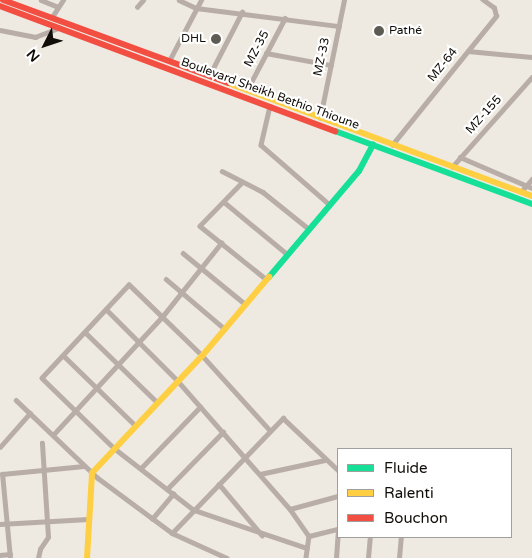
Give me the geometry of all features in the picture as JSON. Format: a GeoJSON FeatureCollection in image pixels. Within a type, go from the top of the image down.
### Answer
{"type":"FeatureCollection","features":[{"type":"Feature","properties":{"kind":"main road","name":"Boulevard Sheikh Bethio Thioune"},"geometry":{"type":"LineString","coordinates":[[3,0],[532,196]]}},
{"type":"Feature","properties":{"kind":"main road","name":"Boulevard Sheikh Bethio Thioune"},"geometry":{"type":"LineString","coordinates":[[0,6],[532,204]]}},
{"type":"Feature","properties":{"kind":"main road"},"geometry":{"type":"LineString","coordinates":[[86,558],[92,473],[177,380],[202,356],[359,171],[373,145]]}},
{"type":"Feature","properties":{"kind":"street"},"geometry":{"type":"LineString","coordinates":[[41,0],[58,7]]}},
{"type":"Feature","properties":{"kind":"street"},"geometry":{"type":"LineString","coordinates":[[52,18],[63,0]]}},
{"type":"Feature","properties":{"kind":"street"},"geometry":{"type":"LineString","coordinates":[[138,6],[143,0]]}},
{"type":"Feature","properties":{"kind":"street"},"geometry":{"type":"LineString","coordinates":[[179,0],[186,6],[196,8],[242,12],[339,26]]}},
{"type":"Feature","properties":{"kind":"street"},"geometry":{"type":"LineString","coordinates":[[169,61],[201,0]]}},
{"type":"Feature","properties":{"kind":"street","name":"MZ-33"},"geometry":{"type":"LineString","coordinates":[[320,118],[344,0]]}},
{"type":"Feature","properties":{"kind":"street","name":"MZ-64"},"geometry":{"type":"LineString","coordinates":[[392,145],[496,16],[494,8],[484,0]]}},
{"type":"Feature","properties":{"kind":"street"},"geometry":{"type":"LineString","coordinates":[[209,76],[242,12]]}},
{"type":"Feature","properties":{"kind":"street","name":"MZ-35"},"geometry":{"type":"LineString","coordinates":[[247,90],[285,18]]}},
{"type":"Feature","properties":{"kind":"street"},"geometry":{"type":"LineString","coordinates":[[0,30],[35,37],[59,28]]}},
{"type":"Feature","properties":{"kind":"street"},"geometry":{"type":"LineString","coordinates":[[468,51],[532,57]]}},
{"type":"Feature","properties":{"kind":"street"},"geometry":{"type":"LineString","coordinates":[[266,53],[331,65]]}},
{"type":"Feature","properties":{"kind":"street","name":"MZ-155"},"geometry":{"type":"LineString","coordinates":[[452,167],[532,77]]}},
{"type":"Feature","properties":{"kind":"street"},"geometry":{"type":"LineString","coordinates":[[270,106],[261,145],[330,205]]}},
{"type":"Feature","properties":{"kind":"street"},"geometry":{"type":"LineString","coordinates":[[460,157],[532,188]]}},
{"type":"Feature","properties":{"kind":"street"},"geometry":{"type":"LineString","coordinates":[[222,171],[242,183],[264,192],[309,229]]}},
{"type":"Feature","properties":{"kind":"street"},"geometry":{"type":"LineString","coordinates":[[521,192],[532,179]]}},
{"type":"Feature","properties":{"kind":"street"},"geometry":{"type":"LineString","coordinates":[[242,183],[200,226],[266,279]]}},
{"type":"Feature","properties":{"kind":"street"},"geometry":{"type":"LineString","coordinates":[[224,202],[287,254]]}},
{"type":"Feature","properties":{"kind":"street"},"geometry":{"type":"LineString","coordinates":[[53,435],[162,317],[221,243]]}},
{"type":"Feature","properties":{"kind":"street"},"geometry":{"type":"LineString","coordinates":[[183,253],[245,304]]}},
{"type":"Feature","properties":{"kind":"street"},"geometry":{"type":"LineString","coordinates":[[166,279],[225,329]]}},
{"type":"Feature","properties":{"kind":"street"},"geometry":{"type":"LineString","coordinates":[[270,431],[202,356],[129,285],[42,378],[114,448],[194,510],[263,536],[307,548]]}},
{"type":"Feature","properties":{"kind":"street"},"geometry":{"type":"LineString","coordinates":[[106,309],[177,380],[290,509],[309,536],[306,558]]}},
{"type":"Feature","properties":{"kind":"street"},"geometry":{"type":"LineString","coordinates":[[85,332],[157,402]]}},
{"type":"Feature","properties":{"kind":"street"},"geometry":{"type":"LineString","coordinates":[[63,355],[135,425]]}},
{"type":"Feature","properties":{"kind":"street"},"geometry":{"type":"LineString","coordinates":[[16,400],[92,473],[172,533],[227,558]]}},
{"type":"Feature","properties":{"kind":"street"},"geometry":{"type":"LineString","coordinates":[[140,468],[200,407]]}},
{"type":"Feature","properties":{"kind":"street"},"geometry":{"type":"LineString","coordinates":[[0,447],[30,414]]}},
{"type":"Feature","properties":{"kind":"street"},"geometry":{"type":"LineString","coordinates":[[172,533],[283,418],[325,460],[337,469]]}},
{"type":"Feature","properties":{"kind":"street"},"geometry":{"type":"LineString","coordinates":[[167,489],[223,432]]}},
{"type":"Feature","properties":{"kind":"street"},"geometry":{"type":"LineString","coordinates":[[38,558],[40,549],[48,537],[42,443]]}},
{"type":"Feature","properties":{"kind":"street"},"geometry":{"type":"LineString","coordinates":[[260,474],[325,460]]}},
{"type":"Feature","properties":{"kind":"street"},"geometry":{"type":"LineString","coordinates":[[0,555],[10,556],[2,474],[44,468],[84,466]]}},
{"type":"Feature","properties":{"kind":"street"},"geometry":{"type":"LineString","coordinates":[[219,484],[263,536]]}},
{"type":"Feature","properties":{"kind":"street"},"geometry":{"type":"LineString","coordinates":[[152,518],[173,494]]}},
{"type":"Feature","properties":{"kind":"street"},"geometry":{"type":"LineString","coordinates":[[290,509],[337,496]]}},
{"type":"Feature","properties":{"kind":"street"},"geometry":{"type":"LineString","coordinates":[[0,524],[88,519]]}},
{"type":"Feature","properties":{"kind":"street"},"geometry":{"type":"LineString","coordinates":[[309,536],[337,529]]}},
{"type":"Feature","properties":{"kind":"street"},"geometry":{"type":"LineString","coordinates":[[336,558],[337,538]]}},
{"type":"Feature","properties":{"kind":"street"},"geometry":{"type":"LineString","coordinates":[[368,558],[370,538]]}},
{"type":"Feature","properties":{"kind":"street"},"geometry":{"type":"LineString","coordinates":[[399,558],[401,538]]}},
{"type":"Feature","properties":{"kind":"traffic: fast"},"geometry":{"type":"LineString","coordinates":[[335,131],[532,204]]}},
{"type":"Feature","properties":{"kind":"traffic: fast"},"geometry":{"type":"LineString","coordinates":[[269,277],[359,171],[373,145]]}},
{"type":"Feature","properties":{"kind":"traffic: slow"},"geometry":{"type":"LineString","coordinates":[[228,83],[532,196]]}},
{"type":"Feature","properties":{"kind":"traffic: slow"},"geometry":{"type":"LineString","coordinates":[[87,558],[92,473],[202,356],[269,277]]}},
{"type":"Feature","properties":{"kind":"traffic: jam"},"geometry":{"type":"LineString","coordinates":[[3,0],[228,83]]}},
{"type":"Feature","properties":{"kind":"traffic: jam"},"geometry":{"type":"LineString","coordinates":[[0,6],[335,131]]}},
{"type":"Feature","properties":{"kind":"place","name":"Pathé"},"geometry":{"type":"Point","coordinates":[379,31]}},
{"type":"Feature","properties":{"kind":"place","name":"DHL"},"geometry":{"type":"Point","coordinates":[216,39]}}]}
